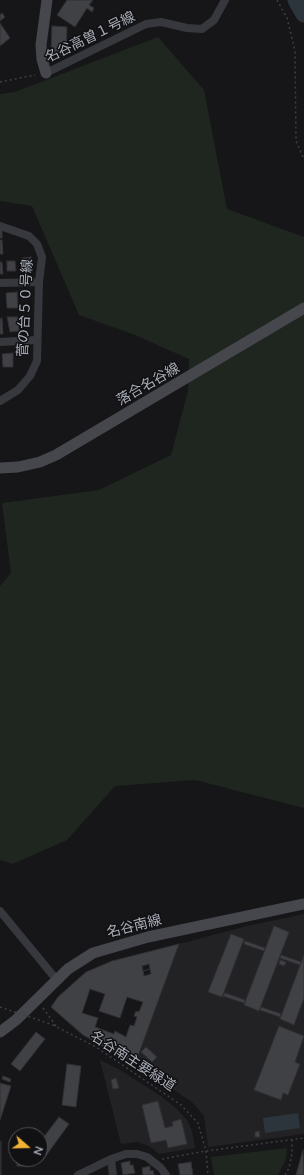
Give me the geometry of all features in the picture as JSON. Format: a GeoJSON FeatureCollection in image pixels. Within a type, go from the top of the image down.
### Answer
{"type":"FeatureCollection","features":[{"type":"Feature","properties":{"kind":"street"},"geometry":{"type":"LineString","coordinates":[[46,73],[42,58],[41,45],[47,0]]}},
{"type":"Feature","properties":{"kind":"street","name":"名谷高曽１号線"},"geometry":{"type":"LineString","coordinates":[[46,73],[146,24],[160,22],[187,28],[202,29],[214,20],[225,0]]}},
{"type":"Feature","properties":{"kind":"street","name":"菅の台５０号線"},"geometry":{"type":"LineString","coordinates":[[0,226],[29,236],[37,244],[42,257],[39,282],[37,361],[30,376],[18,390],[0,401]]}},
{"type":"Feature","properties":{"kind":"street"},"geometry":{"type":"LineString","coordinates":[[0,284],[39,282]]}},
{"type":"Feature","properties":{"kind":"street","name":"落合名谷線"},"geometry":{"type":"LineString","coordinates":[[0,468],[18,467],[40,462],[56,455],[304,308]]}},
{"type":"Feature","properties":{"kind":"street"},"geometry":{"type":"LineString","coordinates":[[0,342],[37,340]]}},
{"type":"Feature","properties":{"kind":"street","name":"名谷南線"},"geometry":{"type":"LineString","coordinates":[[0,1032],[16,1020],[68,969],[86,956],[106,948],[148,937],[304,904]]}},
{"type":"Feature","properties":{"kind":"street"},"geometry":{"type":"LineString","coordinates":[[0,911],[56,980]]}},
{"type":"Feature","properties":{"kind":"street"},"geometry":{"type":"LineString","coordinates":[[78,1175],[111,1159],[126,1154],[137,1154],[147,1157],[161,1168],[166,1175]]}},
{"type":"Feature","properties":{"kind":"street"},"geometry":{"type":"LineString","coordinates":[[111,1159],[113,1175]]}},
{"type":"Feature","properties":{"kind":"path"},"geometry":{"type":"LineString","coordinates":[[277,0],[287,18],[295,51],[297,79],[296,140],[304,158]]}},
{"type":"Feature","properties":{"kind":"path","name":"名谷高曽１号線"},"geometry":{"type":"LineString","coordinates":[[0,82],[46,73]]}},
{"type":"Feature","properties":{"kind":"path","name":"名谷南主要緑道"},"geometry":{"type":"LineString","coordinates":[[0,1007],[53,1025],[96,1047],[181,1105],[198,1123],[206,1151],[208,1175]]}},
{"type":"Feature","properties":{"kind":"path"},"geometry":{"type":"LineString","coordinates":[[43,1008],[56,1027]]}},
{"type":"Feature","properties":{"kind":"path"},"geometry":{"type":"LineString","coordinates":[[162,1159],[206,1151],[304,1138]]}},
{"type":"Feature","properties":{"kind":"path"},"geometry":{"type":"LineString","coordinates":[[285,1175],[289,1168],[292,1154],[292,1140]]}},
{"type":"Feature","properties":{"kind":"shaded area"},"geometry":{"type":"Polygon","coordinates":[[[158,37],[204,90],[227,209],[304,237],[304,808],[195,780],[115,786],[67,840],[13,864],[0,860],[0,586],[11,573],[2,503],[99,490],[171,455],[188,391],[189,359],[135,335],[79,315],[32,206],[0,201],[0,94],[15,92],[158,37]]]}},
{"type":"Feature","properties":{"kind":"shaded area"},"geometry":{"type":"Polygon","coordinates":[[[304,914],[304,1134],[208,1147],[204,1116],[192,1102],[135,1064],[179,944],[247,926],[304,914]]]}},
{"type":"Feature","properties":{"kind":"shaded area"},"geometry":{"type":"Polygon","coordinates":[[[100,1060],[120,1070],[161,1096],[177,1109],[187,1120],[192,1131],[195,1148],[159,1154],[149,1146],[138,1142],[121,1144],[100,1060]]]}},
{"type":"Feature","properties":{"kind":"shaded area"},"geometry":{"type":"Polygon","coordinates":[[[298,1113],[300,1128],[265,1133],[263,1118],[298,1113]]]}},
{"type":"Feature","properties":{"kind":"shaded area"},"geometry":{"type":"Polygon","coordinates":[[[287,1148],[286,1159],[278,1175],[214,1175],[211,1157],[287,1148]]]}},
{"type":"Feature","properties":{"kind":"building"},"geometry":{"type":"Polygon","coordinates":[[[67,0],[93,0],[89,5],[94,8],[92,12],[87,8],[75,27],[57,15],[67,0]]]}},
{"type":"Feature","properties":{"kind":"building"},"geometry":{"type":"Polygon","coordinates":[[[2,13],[5,17],[0,21],[0,15],[2,13]]]}},
{"type":"Feature","properties":{"kind":"building"},"geometry":{"type":"Polygon","coordinates":[[[0,23],[10,38],[0,46],[0,23]]]}},
{"type":"Feature","properties":{"kind":"building"},"geometry":{"type":"Polygon","coordinates":[[[52,26],[67,27],[66,55],[51,55],[52,26]]]}},
{"type":"Feature","properties":{"kind":"building"},"geometry":{"type":"Polygon","coordinates":[[[0,230],[2,230],[2,238],[0,238],[0,230]]]}},
{"type":"Feature","properties":{"kind":"building"},"geometry":{"type":"Polygon","coordinates":[[[0,240],[2,240],[3,254],[0,254],[0,240]]]}},
{"type":"Feature","properties":{"kind":"building"},"geometry":{"type":"Polygon","coordinates":[[[31,257],[32,270],[22,271],[22,258],[31,257]]]}},
{"type":"Feature","properties":{"kind":"building"},"geometry":{"type":"Polygon","coordinates":[[[7,261],[15,261],[16,271],[7,271],[7,261]]]}},
{"type":"Feature","properties":{"kind":"building"},"geometry":{"type":"Polygon","coordinates":[[[0,262],[2,262],[3,274],[0,274],[0,262]]]}},
{"type":"Feature","properties":{"kind":"building"},"geometry":{"type":"Polygon","coordinates":[[[17,292],[18,308],[7,308],[6,293],[17,292]]]}},
{"type":"Feature","properties":{"kind":"building"},"geometry":{"type":"Polygon","coordinates":[[[7,317],[18,317],[19,331],[10,332],[7,317]]]}},
{"type":"Feature","properties":{"kind":"building"},"geometry":{"type":"Polygon","coordinates":[[[2,318],[3,334],[0,334],[0,319],[2,318]]]}},
{"type":"Feature","properties":{"kind":"building"},"geometry":{"type":"Polygon","coordinates":[[[13,353],[13,367],[3,367],[2,354],[13,353]]]}},
{"type":"Feature","properties":{"kind":"building"},"geometry":{"type":"Polygon","coordinates":[[[274,926],[289,932],[259,1011],[244,1005],[274,926]]]}},
{"type":"Feature","properties":{"kind":"building"},"geometry":{"type":"Polygon","coordinates":[[[231,934],[244,939],[222,997],[208,992],[231,934]]]}},
{"type":"Feature","properties":{"kind":"building"},"geometry":{"type":"Polygon","coordinates":[[[245,941],[265,948],[264,951],[244,944],[245,941]]]}},
{"type":"Feature","properties":{"kind":"building"},"geometry":{"type":"Polygon","coordinates":[[[179,944],[135,1064],[83,1035],[51,1007],[58,997],[86,972],[112,961],[179,944]]]}},
{"type":"Feature","properties":{"kind":"building"},"geometry":{"type":"Polygon","coordinates":[[[281,955],[301,962],[300,965],[280,958],[281,955]]]}},
{"type":"Feature","properties":{"kind":"building"},"geometry":{"type":"Polygon","coordinates":[[[304,955],[304,998],[294,1025],[280,1019],[304,955]]]}},
{"type":"Feature","properties":{"kind":"building"},"geometry":{"type":"Polygon","coordinates":[[[280,960],[286,962],[284,966],[279,964],[280,960]]]}},
{"type":"Feature","properties":{"kind":"building"},"geometry":{"type":"Polygon","coordinates":[[[149,964],[150,969],[143,971],[142,966],[149,964]]]}},
{"type":"Feature","properties":{"kind":"building"},"geometry":{"type":"Polygon","coordinates":[[[150,969],[151,974],[144,976],[143,971],[150,969]]]}},
{"type":"Feature","properties":{"kind":"building"},"geometry":{"type":"Polygon","coordinates":[[[90,989],[105,994],[99,1011],[120,1018],[127,997],[143,1002],[139,1012],[136,1011],[134,1016],[137,1017],[134,1026],[130,1025],[126,1037],[115,1031],[114,1034],[95,1027],[98,1018],[82,1013],[90,989]]]}},
{"type":"Feature","properties":{"kind":"building"},"geometry":{"type":"Polygon","coordinates":[[[225,993],[245,1000],[244,1003],[223,996],[225,993]]]}},
{"type":"Feature","properties":{"kind":"building"},"geometry":{"type":"Polygon","coordinates":[[[261,1007],[281,1014],[280,1017],[260,1010],[261,1007]]]}},
{"type":"Feature","properties":{"kind":"building"},"geometry":{"type":"Polygon","coordinates":[[[279,1026],[304,1036],[295,1062],[300,1064],[288,1095],[283,1093],[281,1100],[254,1090],[279,1026]]]}},
{"type":"Feature","properties":{"kind":"building"},"geometry":{"type":"Polygon","coordinates":[[[36,1032],[45,1039],[20,1071],[11,1064],[36,1032]]]}},
{"type":"Feature","properties":{"kind":"building"},"geometry":{"type":"Polygon","coordinates":[[[146,1047],[157,1057],[152,1062],[141,1052],[146,1047]]]}},
{"type":"Feature","properties":{"kind":"building"},"geometry":{"type":"Polygon","coordinates":[[[67,1064],[81,1066],[76,1107],[62,1105],[67,1064]]]}},
{"type":"Feature","properties":{"kind":"building"},"geometry":{"type":"Polygon","coordinates":[[[3,1076],[11,1079],[10,1082],[2,1079],[3,1076]]]}},
{"type":"Feature","properties":{"kind":"building"},"geometry":{"type":"Polygon","coordinates":[[[116,1078],[119,1088],[113,1089],[111,1080],[116,1078]]]}},
{"type":"Feature","properties":{"kind":"building"},"geometry":{"type":"Polygon","coordinates":[[[0,1083],[11,1086],[0,1120],[0,1083]]]}},
{"type":"Feature","properties":{"kind":"building"},"geometry":{"type":"Polygon","coordinates":[[[158,1101],[165,1128],[173,1126],[172,1122],[181,1119],[187,1144],[168,1148],[166,1140],[151,1143],[142,1105],[158,1101]]]}},
{"type":"Feature","properties":{"kind":"building"},"geometry":{"type":"Polygon","coordinates":[[[59,1117],[69,1124],[48,1153],[48,1131],[59,1117]]]}},
{"type":"Feature","properties":{"kind":"building"},"geometry":{"type":"Polygon","coordinates":[[[259,1131],[260,1137],[255,1137],[255,1132],[259,1131]]]}},
{"type":"Feature","properties":{"kind":"building"},"geometry":{"type":"Polygon","coordinates":[[[1,1141],[1,1175],[0,1175],[1,1141]]]}},
{"type":"Feature","properties":{"kind":"building"},"geometry":{"type":"Polygon","coordinates":[[[303,1150],[304,1175],[296,1175],[303,1150]]]}},
{"type":"Feature","properties":{"kind":"building"},"geometry":{"type":"Polygon","coordinates":[[[130,1161],[130,1165],[133,1165],[135,1173],[123,1175],[121,1163],[130,1161]]]}},
{"type":"Feature","properties":{"kind":"building"},"geometry":{"type":"Polygon","coordinates":[[[191,1162],[193,1175],[180,1175],[178,1164],[191,1162]]]}},
{"type":"Feature","properties":{"kind":"building"},"geometry":{"type":"Polygon","coordinates":[[[150,1166],[150,1171],[153,1170],[154,1175],[143,1175],[142,1168],[150,1166]]]}},
{"type":"Feature","properties":{"kind":"waterway"},"geometry":{"type":"LineString","coordinates":[[296,0],[304,14]]}}]}
